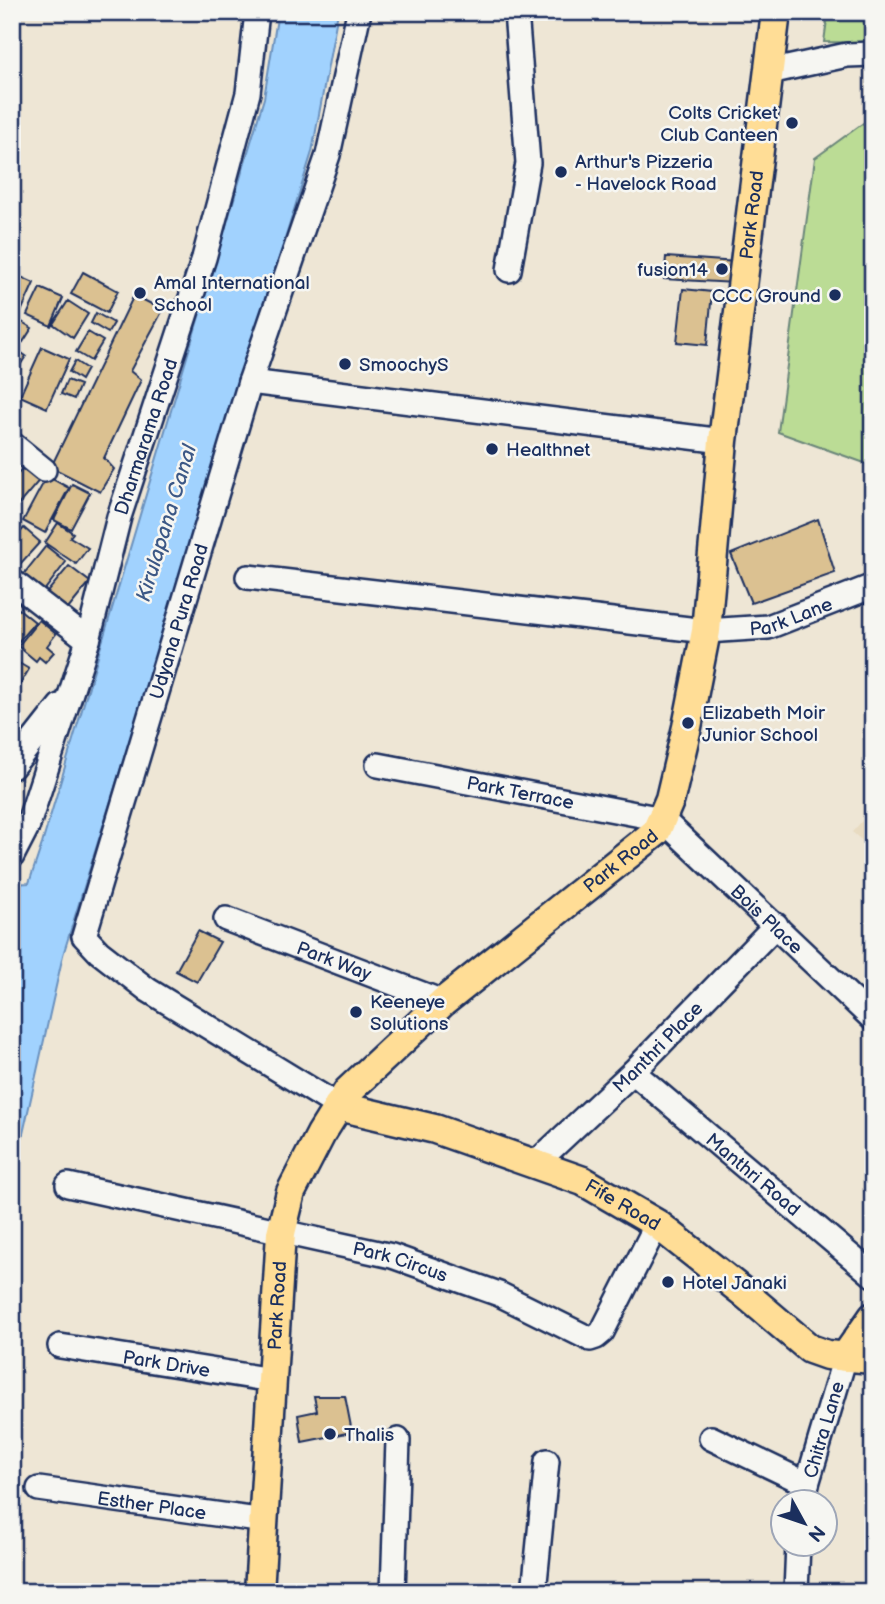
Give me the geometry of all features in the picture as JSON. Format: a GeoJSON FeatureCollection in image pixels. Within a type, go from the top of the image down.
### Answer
{"type":"FeatureCollection","features":[{"type":"Feature","properties":{"kind":"main road","name":"Park Road"},"geometry":{"type":"LineString","coordinates":[[259,1592],[281,1233],[291,1192],[321,1134],[348,1091],[443,1002],[656,832],[670,799],[706,631],[723,441],[776,12]]}},
{"type":"Feature","properties":{"kind":"main road","name":"Fife Road"},"geometry":{"type":"LineString","coordinates":[[338,1106],[435,1129],[583,1181],[657,1224],[810,1349],[827,1355],[859,1358]]}},
{"type":"Feature","properties":{"kind":"main road"},"geometry":{"type":"LineString","coordinates":[[859,1358],[873,1317]]}},
{"type":"Feature","properties":{"kind":"street","name":"Dharmarama Road"},"geometry":{"type":"LineString","coordinates":[[12,856],[28,825],[88,640],[119,517],[207,245],[248,93],[257,12]]}},
{"type":"Feature","properties":{"kind":"street","name":"Udyana Pura Road"},"geometry":{"type":"LineString","coordinates":[[338,1106],[148,990],[99,952],[84,936],[250,383],[328,155],[359,12]]}},
{"type":"Feature","properties":{"kind":"street"},"geometry":{"type":"LineString","coordinates":[[509,270],[527,163],[516,12]]}},
{"type":"Feature","properties":{"kind":"street"},"geometry":{"type":"LineString","coordinates":[[769,72],[848,55],[873,54]]}},
{"type":"Feature","properties":{"kind":"street"},"geometry":{"type":"LineString","coordinates":[[250,383],[723,441]]}},
{"type":"Feature","properties":{"kind":"street"},"geometry":{"type":"LineString","coordinates":[[12,444],[44,470]]}},
{"type":"Feature","properties":{"kind":"street","name":"Park Lane"},"geometry":{"type":"LineString","coordinates":[[248,577],[706,631],[768,627],[873,586]]}},
{"type":"Feature","properties":{"kind":"street"},"geometry":{"type":"LineString","coordinates":[[12,582],[88,640]]}},
{"type":"Feature","properties":{"kind":"street"},"geometry":{"type":"LineString","coordinates":[[12,767],[70,693]]}},
{"type":"Feature","properties":{"kind":"street","name":"Park Terrace"},"geometry":{"type":"LineString","coordinates":[[378,765],[662,819]]}},
{"type":"Feature","properties":{"kind":"street","name":"Bois Place"},"geometry":{"type":"LineString","coordinates":[[662,819],[873,1019]]}},
{"type":"Feature","properties":{"kind":"street","name":"Park Way"},"geometry":{"type":"LineString","coordinates":[[226,919],[443,1002]]}},
{"type":"Feature","properties":{"kind":"street","name":"Manthri Place"},"geometry":{"type":"LineString","coordinates":[[536,1163],[633,1072],[776,925]]}},
{"type":"Feature","properties":{"kind":"street","name":"Manthri Road"},"geometry":{"type":"LineString","coordinates":[[633,1072],[873,1275]]}},
{"type":"Feature","properties":{"kind":"street","name":"Park Circus"},"geometry":{"type":"LineString","coordinates":[[68,1185],[391,1256],[499,1294],[590,1339],[602,1332],[657,1224]]}},
{"type":"Feature","properties":{"kind":"street","name":"Park Drive"},"geometry":{"type":"LineString","coordinates":[[61,1346],[272,1380]]}},
{"type":"Feature","properties":{"kind":"street","name":"Chitra Lane"},"geometry":{"type":"LineString","coordinates":[[807,1488],[859,1358]]}},
{"type":"Feature","properties":{"kind":"street"},"geometry":{"type":"LineString","coordinates":[[711,1438],[796,1488]]}},
{"type":"Feature","properties":{"kind":"street"},"geometry":{"type":"LineString","coordinates":[[393,1592],[398,1440]]}},
{"type":"Feature","properties":{"kind":"street"},"geometry":{"type":"LineString","coordinates":[[534,1592],[547,1461]]}},
{"type":"Feature","properties":{"kind":"street","name":"Esther Place"},"geometry":{"type":"LineString","coordinates":[[40,1489],[265,1521]]}},
{"type":"Feature","properties":{"kind":"street"},"geometry":{"type":"LineString","coordinates":[[796,1592],[797,1558]]}},
{"type":"Feature","properties":{"kind":"shaded area"},"geometry":{"type":"Polygon","coordinates":[[[873,809],[873,850],[852,832],[873,809]]]}},
{"type":"Feature","properties":{"kind":"green space"},"geometry":{"type":"Polygon","coordinates":[[[828,12],[873,12],[873,43],[824,42],[828,12]]]}},
{"type":"Feature","properties":{"kind":"green space","name":"CCC Ground"},"geometry":{"type":"Polygon","coordinates":[[[873,116],[873,466],[778,432],[815,158],[873,116]]]}},
{"type":"Feature","properties":{"kind":"water","name":"Kirulapana Canal"},"geometry":{"type":"Polygon","coordinates":[[[278,12],[338,12],[312,152],[63,955],[12,1183],[12,884],[29,883],[42,844],[264,98],[278,12]]]}},
{"type":"Feature","properties":{"kind":"building"},"geometry":{"type":"Polygon","coordinates":[[[666,257],[737,262],[735,283],[664,279],[666,257]]]}},
{"type":"Feature","properties":{"kind":"building"},"geometry":{"type":"Polygon","coordinates":[[[83,272],[118,291],[107,313],[71,294],[83,272]]]}},
{"type":"Feature","properties":{"kind":"building"},"geometry":{"type":"Polygon","coordinates":[[[12,273],[34,283],[20,314],[12,311],[12,273]]]}},
{"type":"Feature","properties":{"kind":"building"},"geometry":{"type":"Polygon","coordinates":[[[40,288],[63,298],[51,326],[27,315],[40,288]]]}},
{"type":"Feature","properties":{"kind":"building"},"geometry":{"type":"Polygon","coordinates":[[[683,289],[712,292],[707,345],[677,342],[683,289]]]}},
{"type":"Feature","properties":{"kind":"building"},"geometry":{"type":"Polygon","coordinates":[[[134,295],[163,310],[130,371],[141,380],[104,458],[114,469],[100,492],[51,467],[134,295]]]}},
{"type":"Feature","properties":{"kind":"building"},"geometry":{"type":"Polygon","coordinates":[[[68,301],[88,314],[73,338],[53,324],[68,301]]]}},
{"type":"Feature","properties":{"kind":"building"},"geometry":{"type":"Polygon","coordinates":[[[96,313],[114,323],[108,333],[91,323],[96,313]]]}},
{"type":"Feature","properties":{"kind":"building"},"geometry":{"type":"Polygon","coordinates":[[[17,319],[32,328],[23,342],[12,335],[12,325],[17,319]]]}},
{"type":"Feature","properties":{"kind":"building"},"geometry":{"type":"Polygon","coordinates":[[[88,332],[103,341],[91,361],[76,352],[88,332]]]}},
{"type":"Feature","properties":{"kind":"building"},"geometry":{"type":"Polygon","coordinates":[[[42,347],[69,359],[47,408],[20,396],[42,347]]]}},
{"type":"Feature","properties":{"kind":"building"},"geometry":{"type":"Polygon","coordinates":[[[16,349],[26,356],[19,367],[12,363],[12,354],[16,349]]]}},
{"type":"Feature","properties":{"kind":"building"},"geometry":{"type":"Polygon","coordinates":[[[75,361],[87,369],[81,380],[69,372],[75,361]]]}},
{"type":"Feature","properties":{"kind":"building"},"geometry":{"type":"Polygon","coordinates":[[[67,380],[80,385],[74,399],[61,394],[67,380]]]}},
{"type":"Feature","properties":{"kind":"building"},"geometry":{"type":"Polygon","coordinates":[[[26,464],[42,477],[14,510],[12,481],[26,464]]]}},
{"type":"Feature","properties":{"kind":"building"},"geometry":{"type":"Polygon","coordinates":[[[47,476],[69,488],[45,533],[23,521],[47,476]]]}},
{"type":"Feature","properties":{"kind":"building"},"geometry":{"type":"Polygon","coordinates":[[[72,484],[90,493],[71,529],[54,520],[72,484]]]}},
{"type":"Feature","properties":{"kind":"building"},"geometry":{"type":"Polygon","coordinates":[[[818,519],[835,573],[751,603],[731,554],[818,519]]]}},
{"type":"Feature","properties":{"kind":"building"},"geometry":{"type":"Polygon","coordinates":[[[58,523],[73,533],[70,537],[88,548],[76,564],[45,543],[58,523]]]}},
{"type":"Feature","properties":{"kind":"building"},"geometry":{"type":"Polygon","coordinates":[[[24,528],[40,542],[12,573],[12,541],[24,528]]]}},
{"type":"Feature","properties":{"kind":"building"},"geometry":{"type":"Polygon","coordinates":[[[46,546],[66,562],[40,596],[19,580],[46,546]]]}},
{"type":"Feature","properties":{"kind":"building"},"geometry":{"type":"Polygon","coordinates":[[[69,566],[90,582],[64,614],[43,597],[69,566]]]}},
{"type":"Feature","properties":{"kind":"building"},"geometry":{"type":"Polygon","coordinates":[[[19,609],[35,622],[13,648],[12,616],[19,609]]]}},
{"type":"Feature","properties":{"kind":"building"},"geometry":{"type":"Polygon","coordinates":[[[39,620],[56,634],[47,646],[54,652],[45,662],[39,657],[36,661],[18,646],[39,620]]]}},
{"type":"Feature","properties":{"kind":"building"},"geometry":{"type":"Polygon","coordinates":[[[12,659],[29,669],[12,698],[12,659]]]}},
{"type":"Feature","properties":{"kind":"building"},"geometry":{"type":"Polygon","coordinates":[[[198,931],[220,942],[197,982],[176,971],[198,931]]]}},
{"type":"Feature","properties":{"kind":"building"},"geometry":{"type":"Polygon","coordinates":[[[314,1396],[345,1396],[352,1432],[302,1442],[298,1415],[317,1411],[314,1396]]]}},
{"type":"Feature","properties":{"kind":"place","name":"Colts Cricket Club Canteen"},"geometry":{"type":"Point","coordinates":[792,123]}},
{"type":"Feature","properties":{"kind":"place","name":"Arthur's Pizzeria - Havelock Road"},"geometry":{"type":"Point","coordinates":[561,172]}},
{"type":"Feature","properties":{"kind":"place","name":"fusion14"},"geometry":{"type":"Point","coordinates":[722,269]}},
{"type":"Feature","properties":{"kind":"place","name":"Amal International School"},"geometry":{"type":"Point","coordinates":[140,293]}},
{"type":"Feature","properties":{"kind":"place","name":"CCC Ground"},"geometry":{"type":"Point","coordinates":[835,295]}},
{"type":"Feature","properties":{"kind":"place","name":"SmoochyS"},"geometry":{"type":"Point","coordinates":[345,364]}},
{"type":"Feature","properties":{"kind":"place","name":"Healthnet"},"geometry":{"type":"Point","coordinates":[492,449]}},
{"type":"Feature","properties":{"kind":"place","name":"Elizabeth Moir Junior School"},"geometry":{"type":"Point","coordinates":[688,723]}},
{"type":"Feature","properties":{"kind":"place","name":"Keeneye Solutions"},"geometry":{"type":"Point","coordinates":[356,1012]}},
{"type":"Feature","properties":{"kind":"place","name":"Hotel Janaki"},"geometry":{"type":"Point","coordinates":[668,1282]}},
{"type":"Feature","properties":{"kind":"place","name":"Thalis"},"geometry":{"type":"Point","coordinates":[330,1434]}}]}
